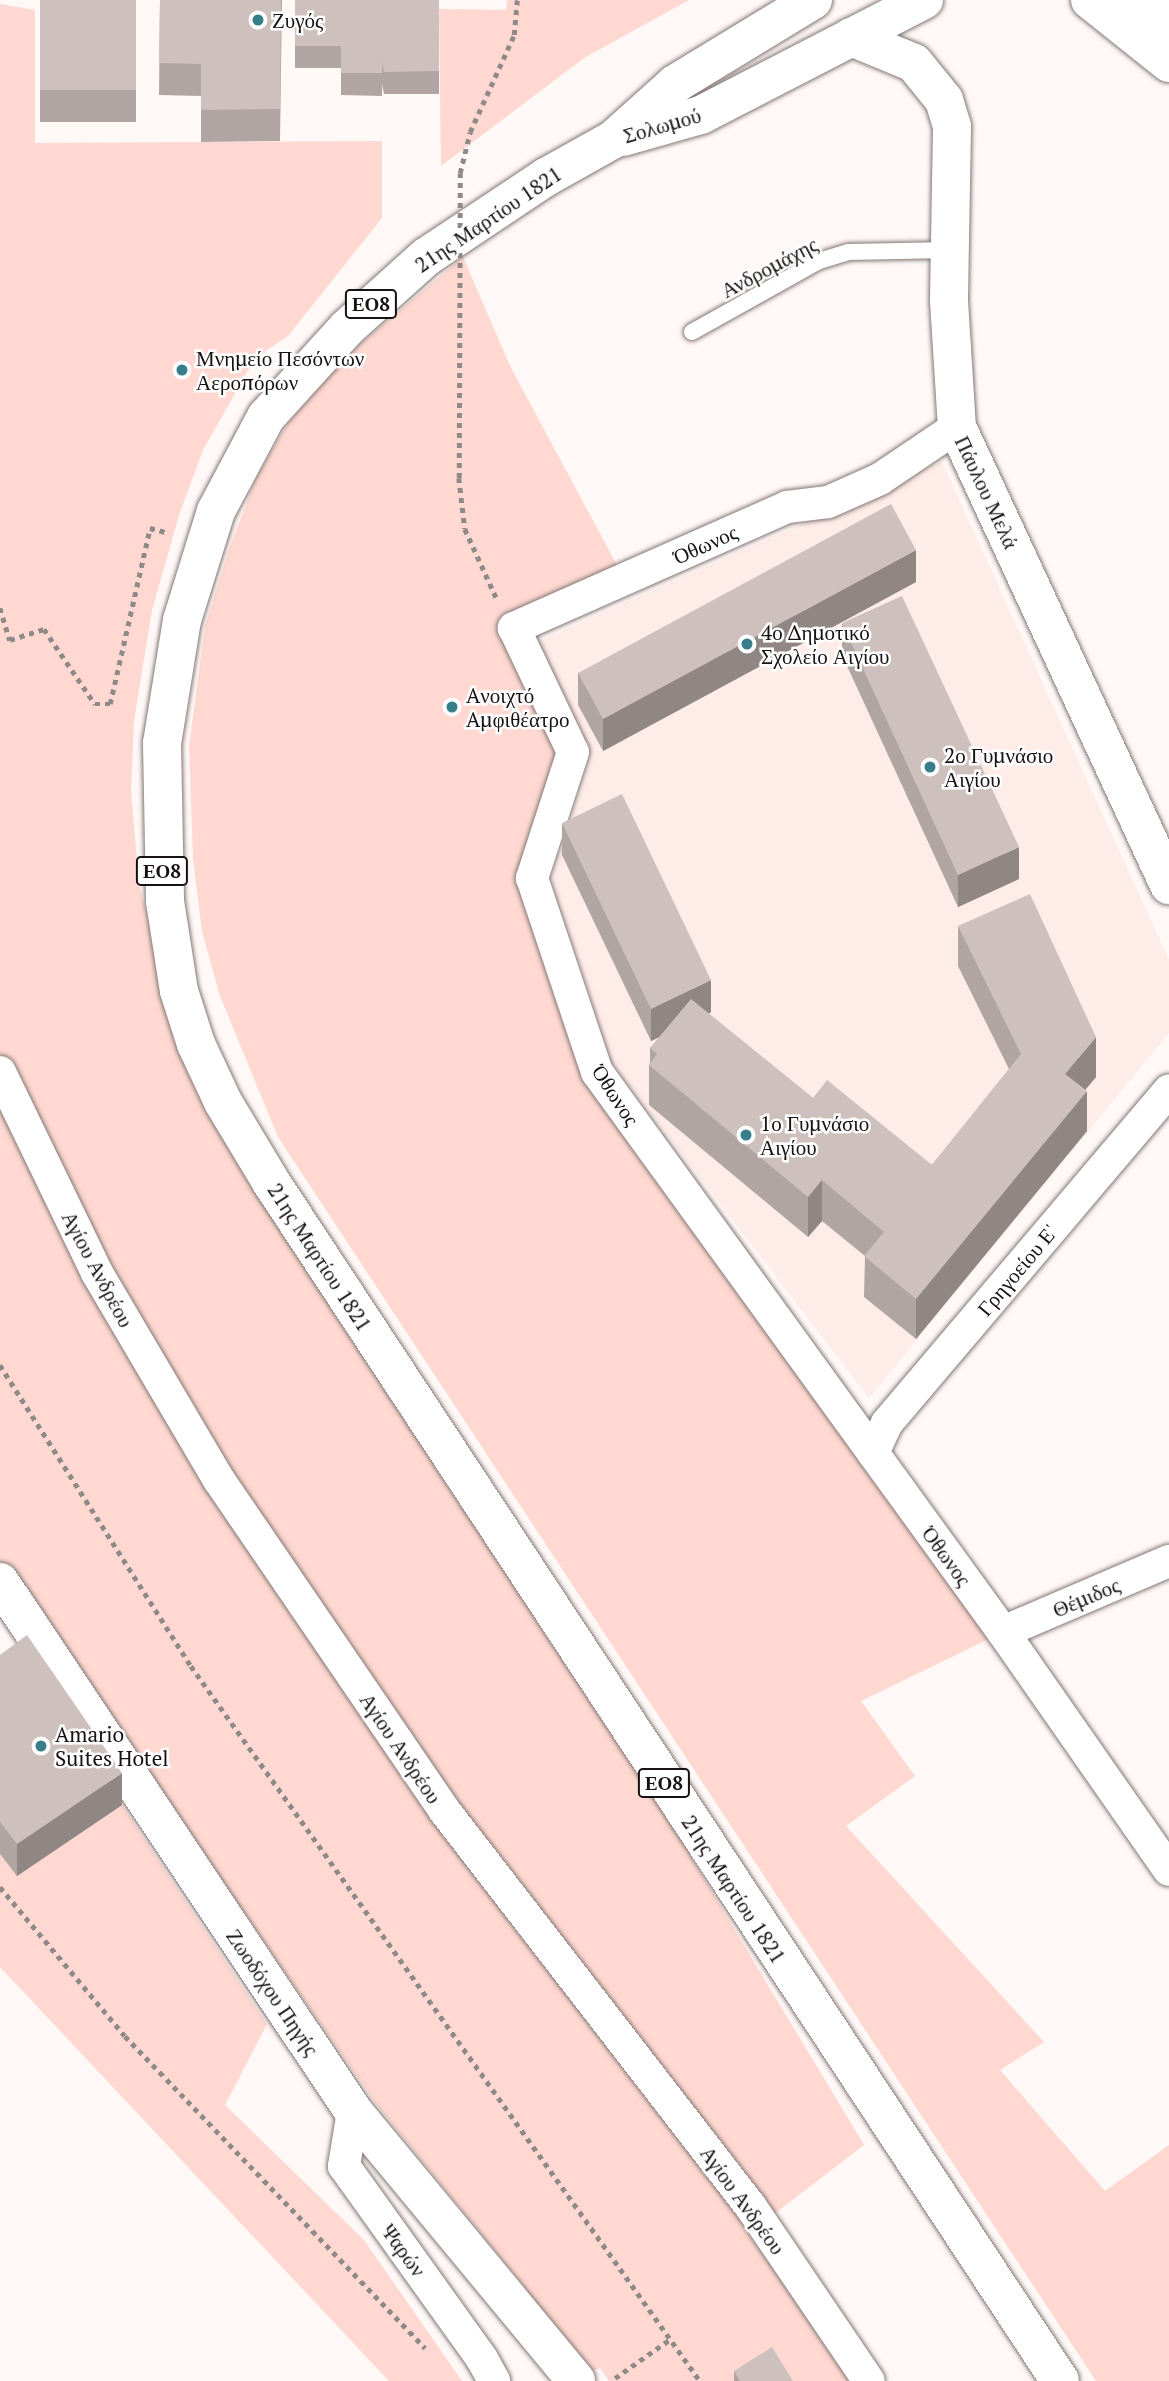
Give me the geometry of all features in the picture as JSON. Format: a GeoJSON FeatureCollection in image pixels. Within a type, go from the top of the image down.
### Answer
{"type":"FeatureCollection","features":[{"type":"Feature","properties":{"kind":"main road","name":"Σολωμού"},"geometry":{"type":"LineString","coordinates":[[614,139],[675,84],[813,0]]}},
{"type":"Feature","properties":{"kind":"main road","name":"Σολωμού"},"geometry":{"type":"LineString","coordinates":[[614,139],[701,115],[924,0]]}},
{"type":"Feature","properties":{"kind":"main road"},"geometry":{"type":"LineString","coordinates":[[1090,0],[1169,63]]}},
{"type":"Feature","properties":{"kind":"main road"},"geometry":{"type":"LineString","coordinates":[[1139,0],[1169,23]]}},
{"type":"Feature","properties":{"kind":"main road","name":"Πάυλου Μελά"},"geometry":{"type":"LineString","coordinates":[[851,37],[914,64],[944,100],[951,127],[953,250],[949,301],[957,427],[1169,885]]}},
{"type":"Feature","properties":{"kind":"main road","name":"21ης Μαρτίου 1821"},"geometry":{"type":"LineString","coordinates":[[614,139],[447,242],[370,305],[288,389],[236,466],[204,542],[182,620],[162,743],[161,857],[179,991],[218,1090],[271,1182],[1060,2381]]}},
{"type":"Feature","properties":{"kind":"main road","name":"Ζωοδόχου Πηγής"},"geometry":{"type":"LineString","coordinates":[[0,1582],[353,2111],[576,2381]]}},
{"type":"Feature","properties":{"kind":"street","name":"Όθωνος"},"geometry":{"type":"LineString","coordinates":[[957,427],[859,488],[828,502],[787,507],[513,628],[573,752],[532,878],[597,1072],[1003,1632],[1169,1870]]}},
{"type":"Feature","properties":{"kind":"street","name":"Αγίου Ανδρέου"},"geometry":{"type":"LineString","coordinates":[[0,1072],[97,1273],[219,1479],[444,1810],[751,2207],[869,2381]]}},
{"type":"Feature","properties":{"kind":"street","name":"Γρηγοείου Ε'"},"geometry":{"type":"LineString","coordinates":[[873,1453],[887,1423],[1169,1091]]}},
{"type":"Feature","properties":{"kind":"street","name":"Θέμιδος"},"geometry":{"type":"LineString","coordinates":[[1003,1632],[1169,1561]]}},
{"type":"Feature","properties":{"kind":"street"},"geometry":{"type":"LineString","coordinates":[[1117,1796],[1169,1837]]}},
{"type":"Feature","properties":{"kind":"street","name":"Ψαρών"},"geometry":{"type":"LineString","coordinates":[[353,2111],[344,2166],[482,2359],[494,2381]]}},
{"type":"Feature","properties":{"kind":"lane","name":"Ανδρομάχης"},"geometry":{"type":"LineString","coordinates":[[692,332],[828,258],[848,252],[953,250]]}},
{"type":"Feature","properties":{"kind":"path"},"geometry":{"type":"LineString","coordinates":[[513,628],[476,559],[465,528],[459,478],[460,173],[470,132],[514,35],[517,0]]}},
{"type":"Feature","properties":{"kind":"path"},"geometry":{"type":"LineString","coordinates":[[0,608],[10,640],[44,629],[96,704],[110,704],[150,527]]}},
{"type":"Feature","properties":{"kind":"path"},"geometry":{"type":"LineString","coordinates":[[0,1365],[191,1666],[668,2340],[700,2381]]}},
{"type":"Feature","properties":{"kind":"path"},"geometry":{"type":"LineString","coordinates":[[0,1887],[125,2036],[429,2351]]}},
{"type":"Feature","properties":{"kind":"path"},"geometry":{"type":"LineString","coordinates":[[611,2381],[668,2340]]}},
{"type":"Feature","properties":{"kind":"shaded area"},"geometry":{"type":"Polygon","coordinates":[[[507,0],[689,0],[584,58],[441,166],[439,9],[506,10],[507,0]]]}},
{"type":"Feature","properties":{"kind":"shaded area"},"geometry":{"type":"Polygon","coordinates":[[[0,4],[35,10],[35,143],[382,141],[382,218],[288,336],[255,358],[203,450],[180,512],[152,610],[134,721],[131,792],[139,883],[173,1023],[350,1289],[864,2145],[748,2234],[856,2381],[609,2381],[600,2368],[592,2371],[578,2361],[519,2280],[377,2105],[244,1913],[0,1582],[0,4]]]}},
{"type":"Feature","properties":{"kind":"shaded area"},"geometry":{"type":"Polygon","coordinates":[[[463,257],[511,368],[625,580],[514,629],[573,752],[532,878],[597,1072],[1003,1632],[861,1701],[915,1776],[846,1826],[1044,2042],[1000,2070],[1105,2191],[1169,2145],[1169,2381],[1096,2381],[278,1137],[220,996],[202,931],[193,859],[189,746],[205,626],[229,549],[257,476],[288,423],[341,360],[463,257]]]}},
{"type":"Feature","properties":{"kind":"shaded area"},"geometry":{"type":"Polygon","coordinates":[[[942,462],[1169,960],[1169,1033],[869,1398],[611,1061],[552,878],[591,757],[537,642],[942,462]]]}},
{"type":"Feature","properties":{"kind":"shaded area"},"geometry":{"type":"Polygon","coordinates":[[[122,1805],[267,2024],[225,2105],[364,2240],[462,2381],[389,2381],[0,1967],[0,1854],[17,1875],[122,1805]]]}},
{"type":"Feature","properties":{"kind":"building"},"geometry":{"type":"Polygon","coordinates":[[[40,0],[136,0],[136,90],[40,90],[40,0]]]}},
{"type":"Feature","properties":{"kind":"building"},"geometry":{"type":"Polygon","coordinates":[[[160,0],[281,0],[280,109],[201,110],[201,64],[159,63],[160,0]]]}},
{"type":"Feature","properties":{"kind":"building"},"geometry":{"type":"Polygon","coordinates":[[[295,0],[439,0],[439,71],[384,72],[382,62],[382,73],[341,73],[341,46],[295,46],[295,0]]]}},
{"type":"Feature","properties":{"kind":"building"},"geometry":{"type":"Polygon","coordinates":[[[891,504],[916,550],[603,719],[578,673],[891,504]]]}},
{"type":"Feature","properties":{"kind":"building","name":"2ο Γυμνάσιο Αιγίου"},"geometry":{"type":"Polygon","coordinates":[[[902,596],[1019,847],[958,875],[842,623],[902,596]]]}},
{"type":"Feature","properties":{"kind":"building"},"geometry":{"type":"Polygon","coordinates":[[[622,794],[711,980],[651,1009],[562,823],[622,794]]]}},
{"type":"Feature","properties":{"kind":"building","name":"1ο Γυμνάσιο Αιγίου"},"geometry":{"type":"Polygon","coordinates":[[[1030,894],[1096,1037],[1065,1074],[1087,1091],[916,1299],[864,1256],[884,1232],[822,1180],[808,1197],[649,1065],[657,1054],[650,1048],[691,999],[813,1098],[827,1080],[932,1165],[1021,1054],[958,926],[1030,894]]]}},
{"type":"Feature","properties":{"kind":"building","name":"Amario Suites Hotel"},"geometry":{"type":"Polygon","coordinates":[[[27,1635],[122,1773],[17,1844],[0,1822],[0,1655],[27,1635]]]}},
{"type":"Feature","properties":{"kind":"building"},"geometry":{"type":"Polygon","coordinates":[[[772,2347],[793,2381],[740,2381],[734,2371],[772,2347]]]}},
{"type":"Feature","properties":{"kind":"place","name":"Ζυγός"},"geometry":{"type":"Point","coordinates":[258,20]}},
{"type":"Feature","properties":{"kind":"place","name":"Μνημείο Πεσόντων Αεροπόρων"},"geometry":{"type":"Point","coordinates":[182,370]}},
{"type":"Feature","properties":{"kind":"place","name":"4ο Δημοτικό Σχολείο Αιγίου"},"geometry":{"type":"Point","coordinates":[747,644]}},
{"type":"Feature","properties":{"kind":"place","name":"Aνοιχτό Aμφιθέατρο"},"geometry":{"type":"Point","coordinates":[452,707]}},
{"type":"Feature","properties":{"kind":"place","name":"2ο Γυμνάσιο Αιγίου"},"geometry":{"type":"Point","coordinates":[930,767]}},
{"type":"Feature","properties":{"kind":"place","name":"1ο Γυμνάσιο Αιγίου"},"geometry":{"type":"Point","coordinates":[746,1135]}},
{"type":"Feature","properties":{"kind":"place","name":"Amario Suites Hotel"},"geometry":{"type":"Point","coordinates":[41,1746]}}]}
